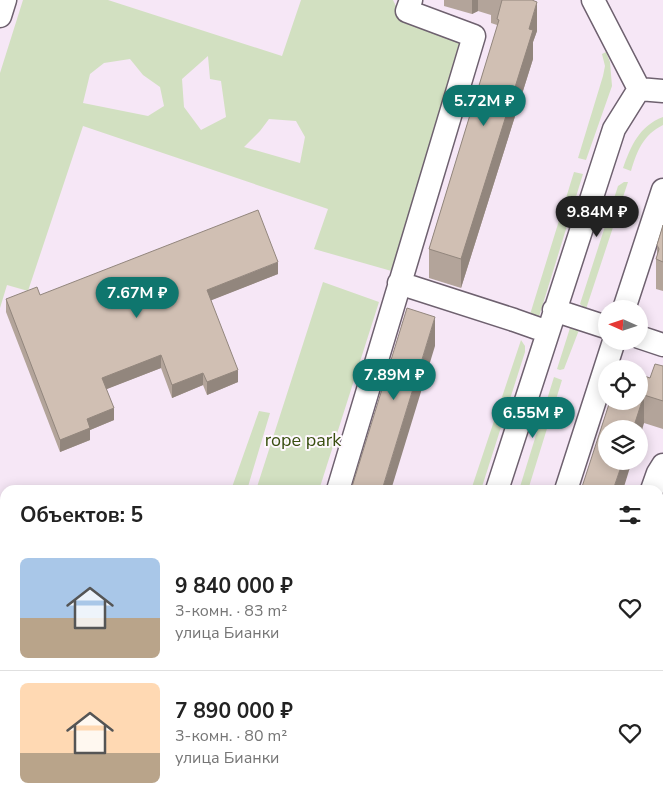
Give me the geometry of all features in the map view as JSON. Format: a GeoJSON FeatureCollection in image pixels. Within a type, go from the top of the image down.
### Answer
{"type":"FeatureCollection","features":[{"type":"Feature","properties":{"kind":"street"},"geometry":{"type":"LineString","coordinates":[[0,16],[5,0]]}},
{"type":"Feature","properties":{"kind":"street"},"geometry":{"type":"LineString","coordinates":[[339,485],[474,36],[407,12],[411,0]]}},
{"type":"Feature","properties":{"kind":"street"},"geometry":{"type":"LineString","coordinates":[[592,0],[639,89]]}},
{"type":"Feature","properties":{"kind":"street"},"geometry":{"type":"LineString","coordinates":[[639,89],[663,91]]}},
{"type":"Feature","properties":{"kind":"street"},"geometry":{"type":"LineString","coordinates":[[499,485],[614,128],[639,89]]}},
{"type":"Feature","properties":{"kind":"street"},"geometry":{"type":"LineString","coordinates":[[627,300],[659,218],[663,190]]}},
{"type":"Feature","properties":{"kind":"street"},"geometry":{"type":"LineString","coordinates":[[399,283],[548,332]]}},
{"type":"Feature","properties":{"kind":"street"},"geometry":{"type":"LineString","coordinates":[[554,310],[598,324]]}},
{"type":"Feature","properties":{"kind":"street"},"geometry":{"type":"LineString","coordinates":[[648,340],[663,345]]}},
{"type":"Feature","properties":{"kind":"street"},"geometry":{"type":"LineString","coordinates":[[568,485],[611,350]]}},
{"type":"Feature","properties":{"kind":"street"},"geometry":{"type":"LineString","coordinates":[[654,485],[663,466]]}},
{"type":"Feature","properties":{"kind":"green space"},"geometry":{"type":"Polygon","coordinates":[[[23,0],[108,0],[282,56],[301,0],[393,0],[396,6],[407,11],[465,32],[395,272],[314,249],[328,209],[83,126],[28,291],[7,285],[0,308],[0,73],[23,0]],[[208,56],[182,79],[184,107],[201,130],[226,117],[221,81],[210,79],[208,56]],[[130,59],[104,63],[90,74],[83,103],[148,116],[164,106],[160,87],[143,75],[130,59]],[[269,119],[244,147],[300,163],[305,137],[296,121],[269,119]]]}},
{"type":"Feature","properties":{"kind":"green space"},"geometry":{"type":"Polygon","coordinates":[[[606,52],[610,62],[612,86],[586,160],[578,158],[603,76],[605,66],[602,54],[606,52]]]}},
{"type":"Feature","properties":{"kind":"green space"},"geometry":{"type":"Polygon","coordinates":[[[663,117],[663,125],[650,134],[642,144],[631,171],[623,168],[629,152],[642,131],[663,117]]]}},
{"type":"Feature","properties":{"kind":"green space"},"geometry":{"type":"Polygon","coordinates":[[[574,172],[583,174],[538,320],[528,321],[574,172]]]}},
{"type":"Feature","properties":{"kind":"green space"},"geometry":{"type":"Polygon","coordinates":[[[628,182],[586,309],[580,304],[618,186],[628,182]]]}},
{"type":"Feature","properties":{"kind":"green space","name":"rope park"},"geometry":{"type":"Polygon","coordinates":[[[323,282],[379,302],[321,485],[258,485],[323,282]]]}},
{"type":"Feature","properties":{"kind":"green space"},"geometry":{"type":"Polygon","coordinates":[[[570,328],[579,330],[564,369],[560,370],[557,369],[570,328]]]}},
{"type":"Feature","properties":{"kind":"green space"},"geometry":{"type":"Polygon","coordinates":[[[521,340],[525,346],[525,352],[483,485],[473,485],[521,340]]]}},
{"type":"Feature","properties":{"kind":"green space"},"geometry":{"type":"Polygon","coordinates":[[[554,377],[562,380],[530,485],[521,485],[554,377]]]}},
{"type":"Feature","properties":{"kind":"green space"},"geometry":{"type":"Polygon","coordinates":[[[259,411],[270,413],[248,485],[233,485],[259,411]]]}},
{"type":"Feature","properties":{"kind":"building"},"geometry":{"type":"Polygon","coordinates":[[[502,0],[532,0],[537,2],[529,29],[533,30],[461,259],[429,249],[499,20],[497,19],[502,0]]]}},
{"type":"Feature","properties":{"kind":"building"},"geometry":{"type":"Polygon","coordinates":[[[258,210],[278,262],[207,290],[238,370],[207,382],[203,373],[172,385],[161,355],[102,378],[114,408],[87,419],[90,428],[60,440],[6,299],[37,287],[40,295],[258,210]]]}},
{"type":"Feature","properties":{"kind":"building"},"geometry":{"type":"Polygon","coordinates":[[[663,225],[663,262],[656,259],[659,249],[657,245],[663,225]]]}},
{"type":"Feature","properties":{"kind":"building"},"geometry":{"type":"Polygon","coordinates":[[[407,308],[435,317],[384,485],[353,485],[407,308]]]}},
{"type":"Feature","properties":{"kind":"building"},"geometry":{"type":"Polygon","coordinates":[[[655,364],[663,366],[663,401],[648,396],[648,377],[650,378],[655,364]]]}},
{"type":"Feature","properties":{"kind":"building"},"geometry":{"type":"Polygon","coordinates":[[[607,410],[639,410],[636,420],[604,420],[607,410]]]}},
{"type":"Feature","properties":{"kind":"building"},"geometry":{"type":"Polygon","coordinates":[[[598,438],[598,470],[620,470],[615,485],[583,485],[598,438]]]}}]}
